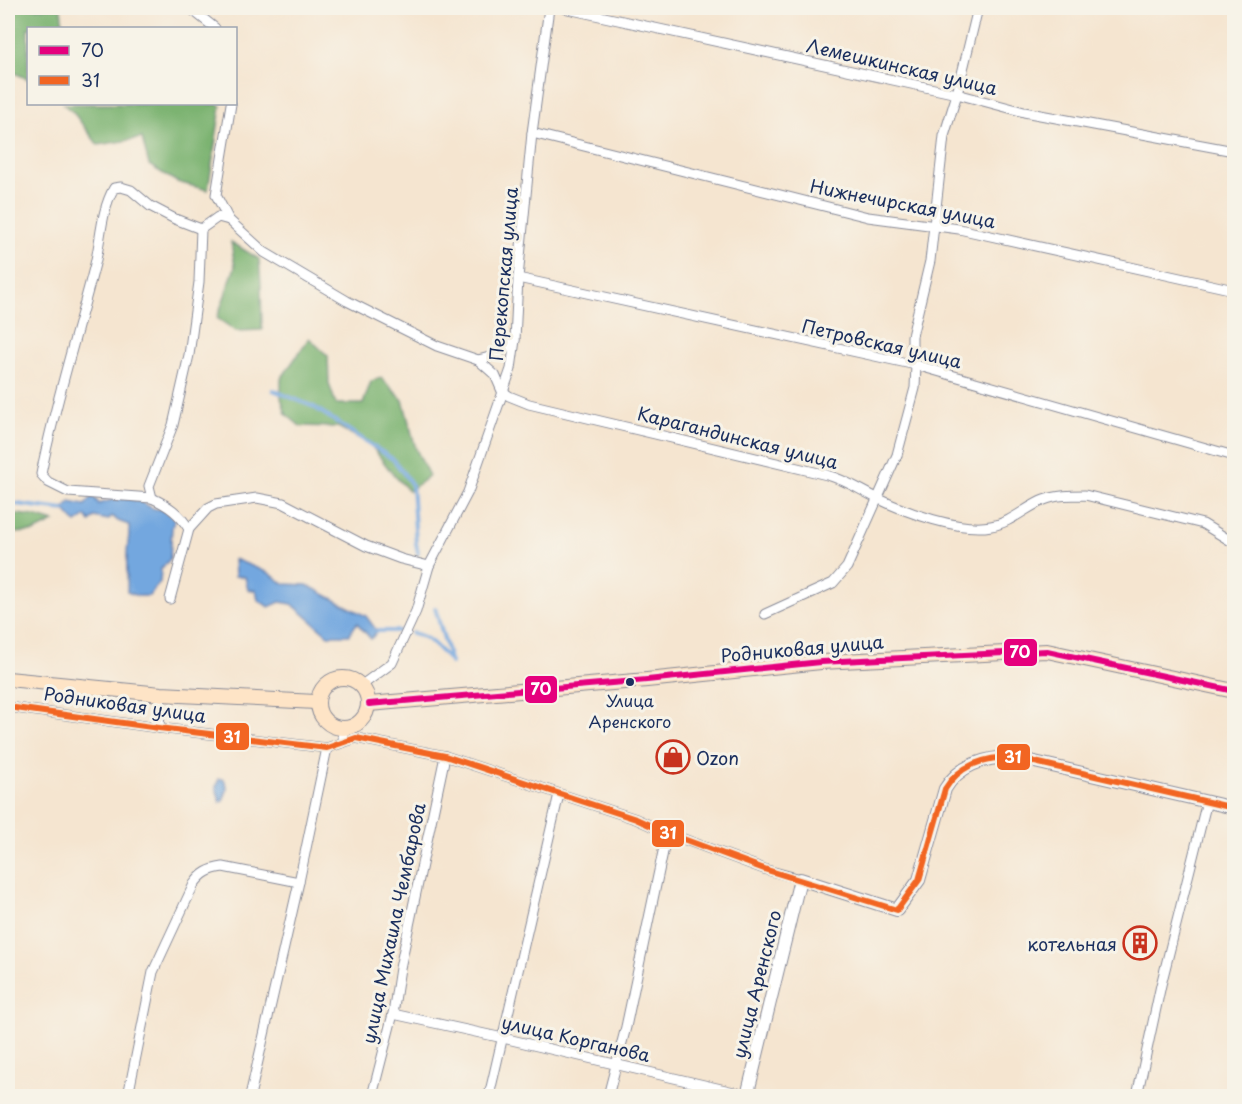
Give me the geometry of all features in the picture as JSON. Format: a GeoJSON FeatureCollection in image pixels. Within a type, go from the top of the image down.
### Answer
{"type":"FeatureCollection","features":[{"type":"Feature","properties":{"kind":"main road","name":"Родниковая улица"},"geometry":{"type":"LineString","coordinates":[[343,736],[361,722],[369,704],[659,679],[821,662],[1047,651],[1234,691]]}},
{"type":"Feature","properties":{"kind":"main road"},"geometry":{"type":"LineString","coordinates":[[343,736],[323,721],[316,702],[324,684],[343,677],[362,685],[369,704]]}},
{"type":"Feature","properties":{"kind":"main road","name":"Родниковая улица"},"geometry":{"type":"LineString","coordinates":[[8,679],[161,694],[316,702]]}},
{"type":"Feature","properties":{"kind":"street"},"geometry":{"type":"LineString","coordinates":[[190,8],[213,27]]}},
{"type":"Feature","properties":{"kind":"street","name":"Перекопская улица"},"geometry":{"type":"LineString","coordinates":[[362,685],[392,663],[416,611],[429,566],[468,492],[511,369],[532,133],[549,8]]}},
{"type":"Feature","properties":{"kind":"street","name":"Лемешкинская улица"},"geometry":{"type":"LineString","coordinates":[[562,8],[957,94],[1024,112],[1234,151]]}},
{"type":"Feature","properties":{"kind":"street"},"geometry":{"type":"LineString","coordinates":[[765,614],[833,584],[847,567],[897,455],[915,388],[916,365],[912,354],[912,336],[930,261],[944,135],[957,94],[978,8]]}},
{"type":"Feature","properties":{"kind":"street"},"geometry":{"type":"LineString","coordinates":[[231,105],[216,195],[229,220],[264,252],[347,302],[437,346],[478,360],[495,375],[502,391]]}},
{"type":"Feature","properties":{"kind":"street","name":"Нижнечирская улица"},"geometry":{"type":"LineString","coordinates":[[532,133],[868,217],[959,229],[1234,290]]}},
{"type":"Feature","properties":{"kind":"street"},"geometry":{"type":"LineString","coordinates":[[189,529],[181,516],[170,507],[152,498],[68,492],[48,482],[41,474],[52,420],[96,261],[108,198],[114,189],[131,190],[150,206],[201,229]]}},
{"type":"Feature","properties":{"kind":"street"},"geometry":{"type":"LineString","coordinates":[[201,229],[218,217],[229,220]]}},
{"type":"Feature","properties":{"kind":"street"},"geometry":{"type":"LineString","coordinates":[[152,498],[149,486],[173,425],[189,355],[199,282],[201,229]]}},
{"type":"Feature","properties":{"kind":"street","name":"Петровская улица"},"geometry":{"type":"LineString","coordinates":[[518,278],[916,365],[1234,456]]}},
{"type":"Feature","properties":{"kind":"street"},"geometry":{"type":"LineString","coordinates":[[478,360],[496,355],[515,340]]}},
{"type":"Feature","properties":{"kind":"street","name":"Карагандинская улица"},"geometry":{"type":"LineString","coordinates":[[502,391],[529,404],[827,475],[854,485],[877,498],[954,525],[980,528],[1004,523],[1045,500],[1085,495],[1203,524],[1234,543]]}},
{"type":"Feature","properties":{"kind":"street"},"geometry":{"type":"LineString","coordinates":[[170,599],[189,529],[208,508],[216,504],[257,498],[271,500],[297,510],[366,546],[401,559],[429,566]]}},
{"type":"Feature","properties":{"kind":"street"},"geometry":{"type":"LineString","coordinates":[[159,728],[161,694]]}},
{"type":"Feature","properties":{"kind":"street","name":"Родниковая улица"},"geometry":{"type":"LineString","coordinates":[[8,706],[159,728],[327,748],[343,736],[445,756],[636,819],[667,834],[767,870],[897,910],[920,880],[945,789],[954,777],[978,761],[1012,757],[1154,791],[1207,801]]}},
{"type":"Feature","properties":{"kind":"street"},"geometry":{"type":"LineString","coordinates":[[250,1096],[327,748]]}},
{"type":"Feature","properties":{"kind":"street","name":"улица Михаила Чембарова"},"geometry":{"type":"LineString","coordinates":[[372,1096],[393,1014],[400,968],[445,756]]}},
{"type":"Feature","properties":{"kind":"street"},"geometry":{"type":"LineString","coordinates":[[489,1096],[559,794]]}},
{"type":"Feature","properties":{"kind":"street"},"geometry":{"type":"LineString","coordinates":[[1137,1096],[1161,985],[1207,801],[1234,808]]}},
{"type":"Feature","properties":{"kind":"street"},"geometry":{"type":"LineString","coordinates":[[608,1096],[667,834]]}},
{"type":"Feature","properties":{"kind":"street"},"geometry":{"type":"LineString","coordinates":[[128,1096],[153,972],[194,884],[202,874],[215,868],[232,868],[299,882]]}},
{"type":"Feature","properties":{"kind":"street","name":"улица Аренского"},"geometry":{"type":"LineString","coordinates":[[749,1096],[800,879]]}},
{"type":"Feature","properties":{"kind":"street","name":"улица Корганова"},"geometry":{"type":"LineString","coordinates":[[393,1014],[749,1096]]}},
{"type":"Feature","properties":{"kind":"green space"},"geometry":{"type":"Polygon","coordinates":[[[8,8],[61,8],[63,27],[27,27],[27,79],[8,70],[8,8]]]}},
{"type":"Feature","properties":{"kind":"green space"},"geometry":{"type":"Polygon","coordinates":[[[64,105],[221,106],[208,190],[177,182],[149,165],[142,138],[98,145],[73,112],[64,105]]]}},
{"type":"Feature","properties":{"kind":"green space"},"geometry":{"type":"Polygon","coordinates":[[[231,242],[259,259],[262,330],[236,331],[217,318],[235,267],[231,242]]]}},
{"type":"Feature","properties":{"kind":"green space"},"geometry":{"type":"Polygon","coordinates":[[[309,338],[328,356],[329,384],[336,404],[363,404],[371,381],[381,378],[403,400],[416,449],[429,476],[409,491],[370,444],[338,427],[300,426],[286,414],[281,398],[281,379],[309,338]]]}},
{"type":"Feature","properties":{"kind":"green space"},"geometry":{"type":"Polygon","coordinates":[[[8,513],[35,516],[54,522],[34,532],[8,533],[8,513]]]}},
{"type":"Feature","properties":{"kind":"water"},"geometry":{"type":"Polygon","coordinates":[[[93,496],[99,504],[121,499],[138,501],[155,509],[162,509],[175,519],[172,527],[170,559],[161,569],[160,582],[149,596],[138,596],[127,592],[129,525],[112,516],[108,520],[94,517],[90,522],[86,516],[76,523],[64,510],[70,502],[85,505],[93,496]]]}},
{"type":"Feature","properties":{"kind":"water"},"geometry":{"type":"Polygon","coordinates":[[[234,559],[269,573],[284,584],[307,585],[366,616],[377,631],[371,639],[357,623],[349,635],[328,635],[292,604],[280,602],[269,607],[258,600],[256,590],[248,590],[245,577],[235,576],[234,559]]]}},
{"type":"Feature","properties":{"kind":"water"},"geometry":{"type":"Polygon","coordinates":[[[219,779],[223,779],[227,787],[223,801],[220,802],[216,787],[219,779]]]}},
{"type":"Feature","properties":{"kind":"waterway"},"geometry":{"type":"LineString","coordinates":[[273,390],[314,407],[394,460],[412,485],[418,553]]}},
{"type":"Feature","properties":{"kind":"waterway"},"geometry":{"type":"LineString","coordinates":[[8,503],[64,510]]}},
{"type":"Feature","properties":{"kind":"waterway"},"geometry":{"type":"LineString","coordinates":[[435,608],[451,663]]}},
{"type":"Feature","properties":{"kind":"waterway"},"geometry":{"type":"LineString","coordinates":[[377,631],[399,631]]}},
{"type":"Feature","properties":{"kind":"waterway"},"geometry":{"type":"LineString","coordinates":[[412,633],[429,640],[451,662]]}},
{"type":"Feature","properties":{"kind":"transit line","name":"70"},"geometry":{"type":"LineString","coordinates":[[369,704],[647,680],[821,662],[1047,651],[1234,691]]}},
{"type":"Feature","properties":{"kind":"transit line","name":"31"},"geometry":{"type":"LineString","coordinates":[[8,707],[327,748],[356,738],[445,756],[636,819],[767,870],[897,910],[919,880],[945,789],[966,768],[983,761],[1013,757],[1234,808]]}},
{"type":"Feature","properties":{"kind":"place","name":"Улица Аренского"},"geometry":{"type":"Point","coordinates":[630,682]}},
{"type":"Feature","properties":{"kind":"place","name":"Ozon"},"geometry":{"type":"Point","coordinates":[673,757]}},
{"type":"Feature","properties":{"kind":"place","name":"котельная"},"geometry":{"type":"Point","coordinates":[1140,943]}}]}
